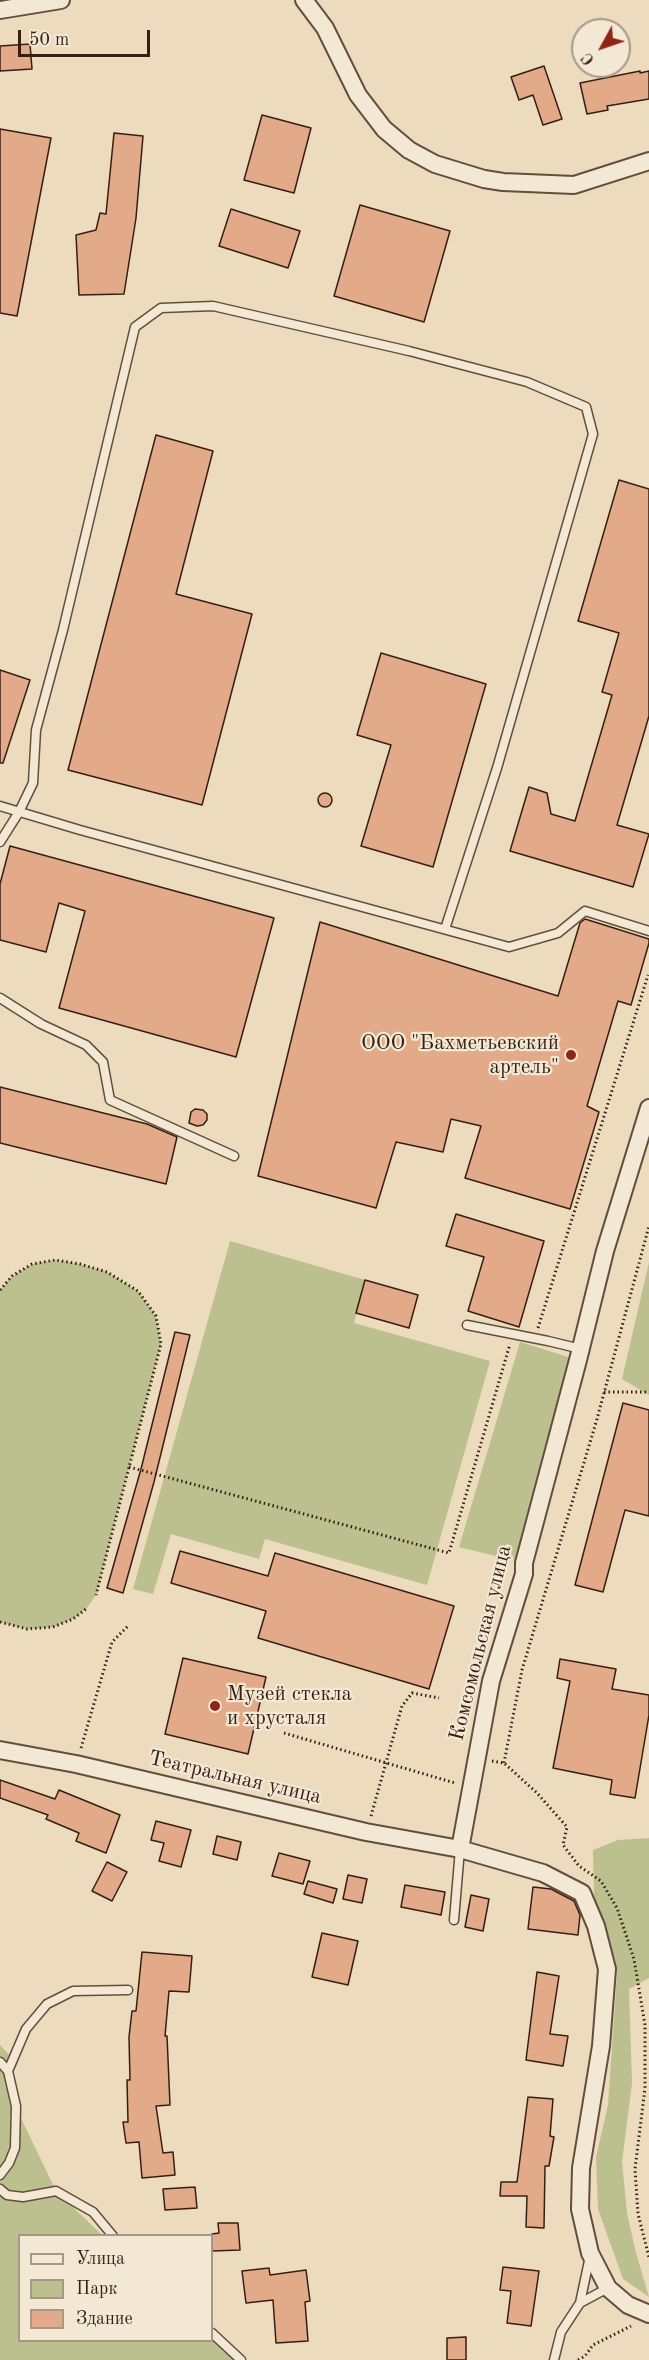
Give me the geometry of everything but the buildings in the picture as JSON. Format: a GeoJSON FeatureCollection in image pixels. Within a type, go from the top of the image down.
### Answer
{"type":"FeatureCollection","features":[{"type":"Feature","properties":{"kind":"street"},"geometry":{"type":"LineString","coordinates":[[0,10],[61,0]]}},
{"type":"Feature","properties":{"kind":"street"},"geometry":{"type":"LineString","coordinates":[[304,0],[325,28],[358,95],[384,129],[409,150],[435,164],[484,179],[503,182],[574,184],[649,161]]}},
{"type":"Feature","properties":{"kind":"street","name":"Комсомольская улица"},"geometry":{"type":"LineString","coordinates":[[459,1849],[490,1681],[524,1574],[524,1563],[581,1349],[604,1251],[649,1108]]}},
{"type":"Feature","properties":{"kind":"street","name":"Театральная улица"},"geometry":{"type":"LineString","coordinates":[[0,1750],[76,1764],[366,1832],[459,1849]]}},
{"type":"Feature","properties":{"kind":"street"},"geometry":{"type":"LineString","coordinates":[[459,1849],[543,1873],[582,1893],[596,1926],[607,1970],[601,2046],[580,2168],[580,2209],[590,2253],[608,2288],[644,2318]]}},
{"type":"Feature","properties":{"kind":"lane"},"geometry":{"type":"LineString","coordinates":[[0,842],[19,812],[33,783],[36,730],[63,630],[135,327],[161,308],[213,306],[409,351],[528,382],[586,407],[593,434],[497,768],[445,929]]}},
{"type":"Feature","properties":{"kind":"lane"},"geometry":{"type":"LineString","coordinates":[[0,806],[80,830],[509,946],[558,933],[585,911],[649,931]]}},
{"type":"Feature","properties":{"kind":"lane"},"geometry":{"type":"LineString","coordinates":[[0,998],[41,1024],[86,1045],[103,1062],[110,1100],[234,1156]]}},
{"type":"Feature","properties":{"kind":"lane"},"geometry":{"type":"LineString","coordinates":[[467,1325],[581,1349]]}},
{"type":"Feature","properties":{"kind":"lane"},"geometry":{"type":"LineString","coordinates":[[454,1920],[459,1849]]}},
{"type":"Feature","properties":{"kind":"lane"},"geometry":{"type":"LineString","coordinates":[[8,2071],[26,2029],[47,2004],[73,1991],[128,1990]]}},
{"type":"Feature","properties":{"kind":"lane"},"geometry":{"type":"LineString","coordinates":[[0,2062],[8,2071],[16,2106],[15,2148],[9,2163],[0,2175]]}},
{"type":"Feature","properties":{"kind":"lane"},"geometry":{"type":"LineString","coordinates":[[0,2189],[7,2195],[23,2197],[56,2191],[93,2212],[112,2234]]}},
{"type":"Feature","properties":{"kind":"lane"},"geometry":{"type":"LineString","coordinates":[[554,2360],[561,2332],[580,2303],[590,2253]]}},
{"type":"Feature","properties":{"kind":"lane"},"geometry":{"type":"LineString","coordinates":[[580,2303],[608,2288]]}},
{"type":"Feature","properties":{"kind":"lane"},"geometry":{"type":"LineString","coordinates":[[213,2334],[240,2360]]}},
{"type":"Feature","properties":{"kind":"path"},"geometry":{"type":"LineString","coordinates":[[535,1338],[648,975]]}},
{"type":"Feature","properties":{"kind":"path"},"geometry":{"type":"LineString","coordinates":[[504,1763],[522,1670],[604,1392],[649,1226]]}},
{"type":"Feature","properties":{"kind":"path"},"geometry":{"type":"LineString","coordinates":[[0,1290],[12,1276],[32,1264],[56,1260],[107,1272],[138,1291],[156,1316],[161,1344],[96,1595]]}},
{"type":"Feature","properties":{"kind":"path"},"geometry":{"type":"LineString","coordinates":[[129,1467],[449,1553],[513,1334]]}},
{"type":"Feature","properties":{"kind":"path"},"geometry":{"type":"LineString","coordinates":[[604,1392],[649,1392]]}},
{"type":"Feature","properties":{"kind":"path"},"geometry":{"type":"LineString","coordinates":[[0,1622],[27,1629],[53,1627],[73,1619],[86,1608]]}},
{"type":"Feature","properties":{"kind":"path"},"geometry":{"type":"LineString","coordinates":[[76,1764],[112,1642],[129,1624]]}},
{"type":"Feature","properties":{"kind":"path"},"geometry":{"type":"LineString","coordinates":[[366,1832],[402,1706],[412,1694],[439,1698]]}},
{"type":"Feature","properties":{"kind":"path"},"geometry":{"type":"LineString","coordinates":[[284,1733],[471,1787]]}},
{"type":"Feature","properties":{"kind":"path"},"geometry":{"type":"LineString","coordinates":[[578,2360],[585,2356],[593,2345],[644,2318]]}},
{"type":"Feature","properties":{"kind":"green space"},"geometry":{"type":"Polygon","coordinates":[[[230,1241],[365,1280],[354,1323],[490,1361],[427,1585],[265,1539],[259,1559],[171,1534],[153,1594],[133,1589],[230,1241]]]}},
{"type":"Feature","properties":{"kind":"green space"},"geometry":{"type":"Polygon","coordinates":[[[55,1260],[107,1272],[138,1291],[156,1316],[161,1344],[96,1595],[86,1609],[73,1619],[53,1627],[27,1629],[0,1622],[0,1290],[12,1276],[32,1264],[55,1260]]]}},
{"type":"Feature","properties":{"kind":"green space"},"geometry":{"type":"Polygon","coordinates":[[[649,1262],[649,1395],[622,1379],[649,1262]]]}},
{"type":"Feature","properties":{"kind":"green space"},"geometry":{"type":"Polygon","coordinates":[[[520,1342],[578,1360],[524,1563],[459,1547],[520,1342]]]}},
{"type":"Feature","properties":{"kind":"green space"},"geometry":{"type":"Polygon","coordinates":[[[649,1838],[649,1978],[629,1989],[632,2083],[622,2162],[627,2213],[649,2297],[623,2279],[598,2209],[596,2157],[608,2105],[617,1974],[594,1896],[593,1850],[618,1840],[649,1838]]]}},
{"type":"Feature","properties":{"kind":"green space"},"geometry":{"type":"Polygon","coordinates":[[[0,2045],[11,2057],[6,2087],[56,2191],[101,2234],[18,2234],[18,2342],[213,2342],[213,2334],[240,2360],[0,2360],[0,2045]]]}},
{"type":"Feature","properties":{"kind":"place","name":"ООО \"Бахметьевский артель\""},"geometry":{"type":"Point","coordinates":[571,1055]}},
{"type":"Feature","properties":{"kind":"place","name":"Музей стекла и хрусталя"},"geometry":{"type":"Point","coordinates":[215,1706]}}]}
